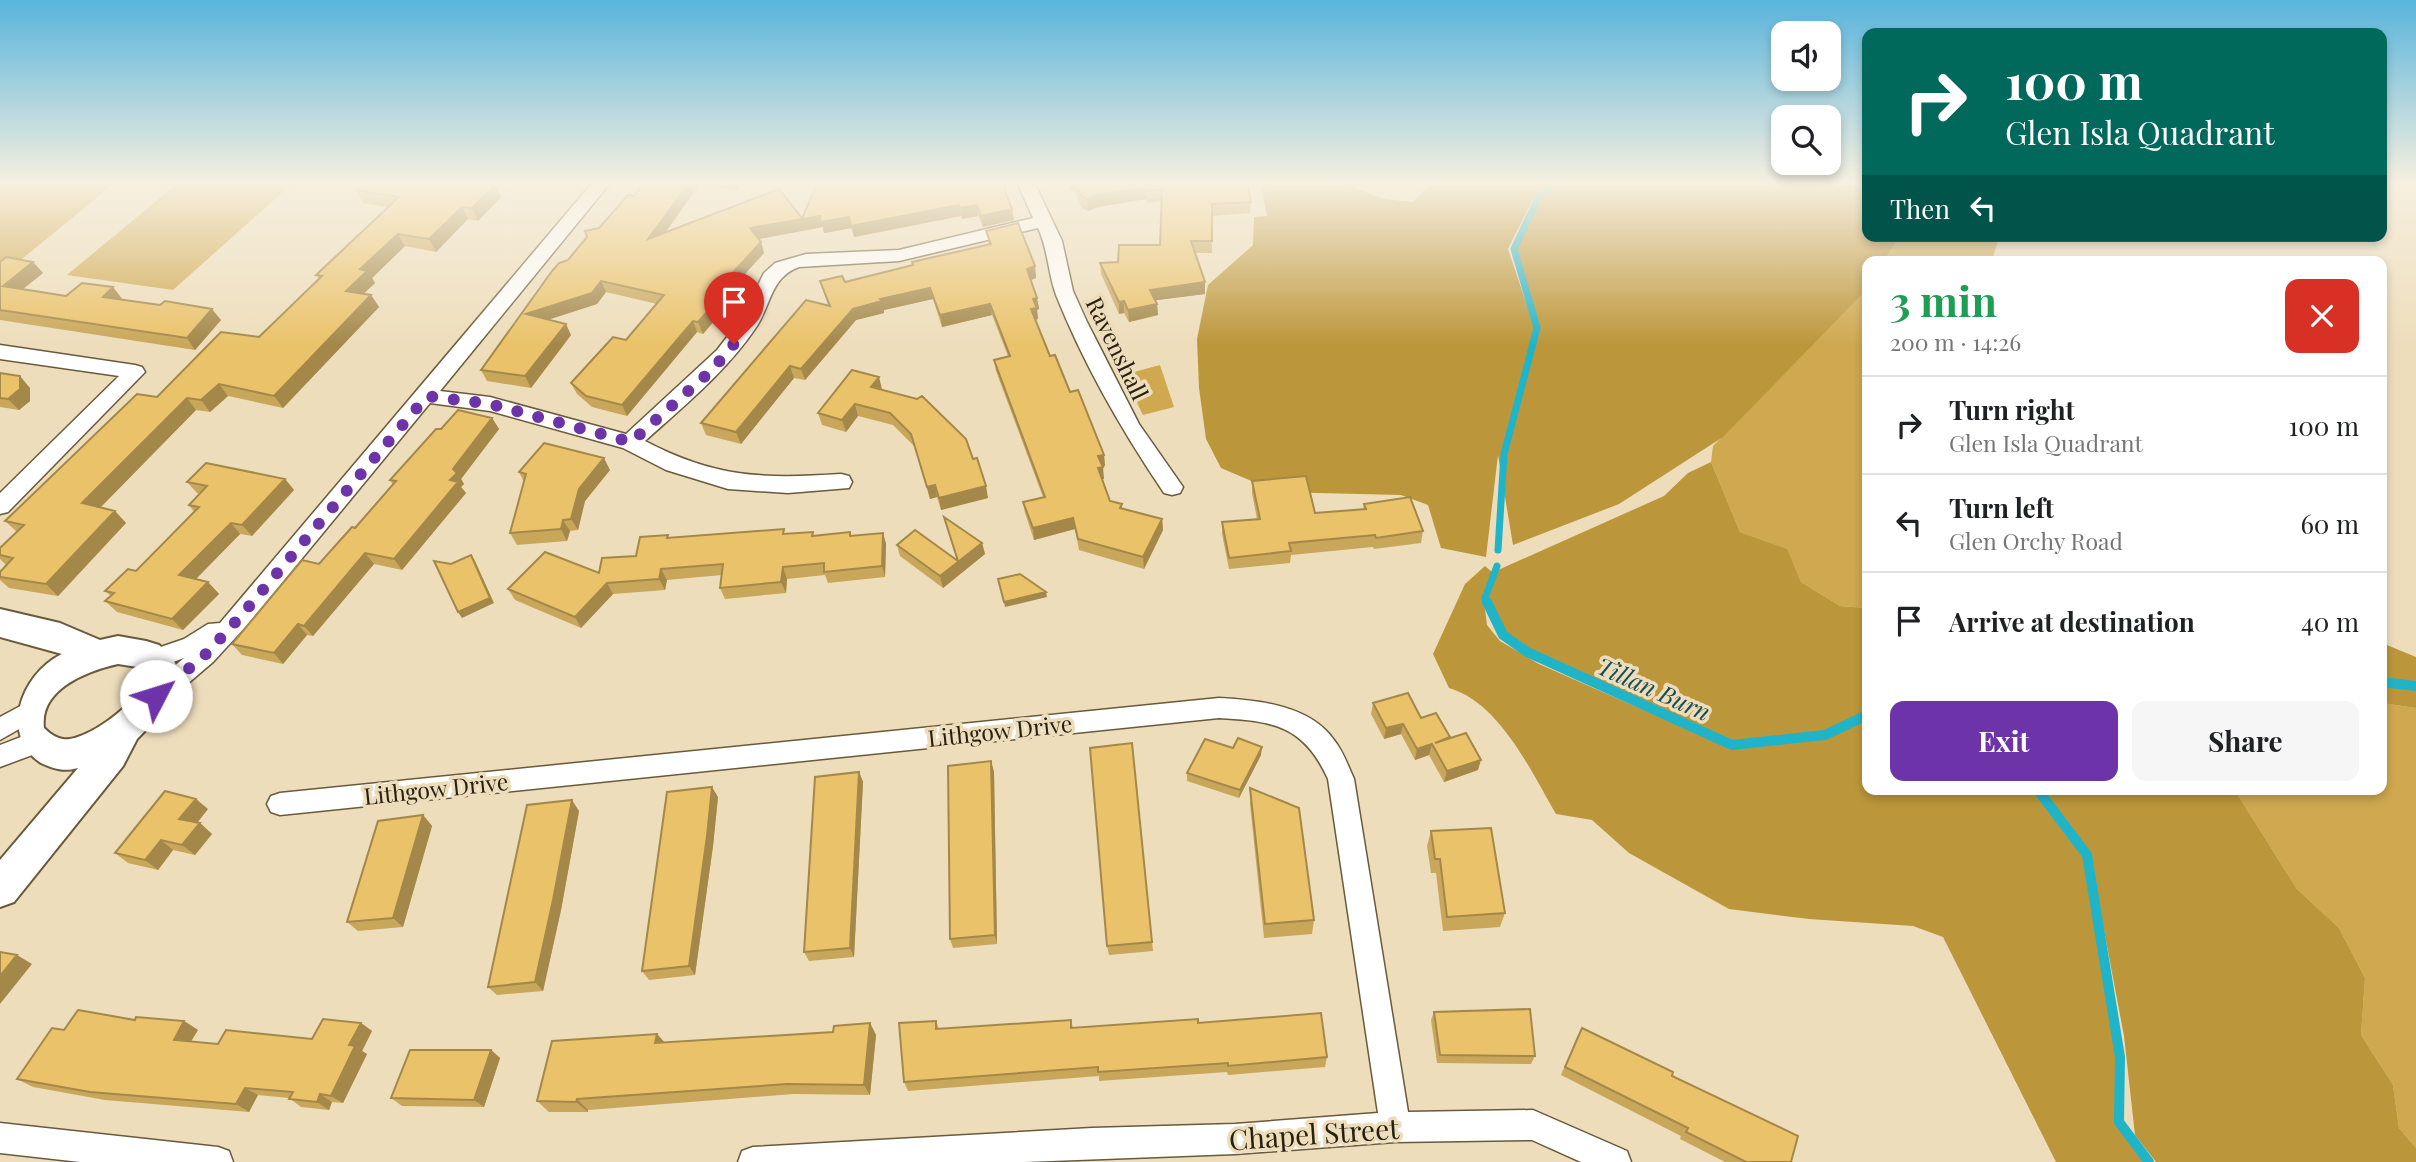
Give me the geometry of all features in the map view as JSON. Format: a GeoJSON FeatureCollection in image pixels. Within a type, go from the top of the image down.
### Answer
{"type":"FeatureCollection","features":[{"type":"Feature","properties":{"kind":"street"},"geometry":{"type":"LineString","coordinates":[[29,735],[81,754],[123,732],[142,715],[156,696],[205,655],[240,617],[427,396],[556,236]]}},
{"type":"Feature","properties":{"kind":"street"},"geometry":{"type":"LineString","coordinates":[[631,442],[712,370],[734,344],[751,318],[772,275],[779,268],[805,261],[863,260],[904,254],[979,236]]}},
{"type":"Feature","properties":{"kind":"street","name":"Ravenshall"},"geometry":{"type":"LineString","coordinates":[[1051,236],[1064,291],[1077,322],[1130,427],[1172,486]]}},
{"type":"Feature","properties":{"kind":"street"},"geometry":{"type":"LineString","coordinates":[[0,352],[135,372],[0,506]]}},
{"type":"Feature","properties":{"kind":"street"},"geometry":{"type":"LineString","coordinates":[[427,396],[490,404],[631,442],[673,465],[728,481],[788,485],[841,482]]}},
{"type":"Feature","properties":{"kind":"street"},"geometry":{"type":"LineString","coordinates":[[73,800],[29,735],[35,696],[48,681],[68,666],[95,654],[129,650],[154,659],[192,646],[240,617]]}},
{"type":"Feature","properties":{"kind":"street"},"geometry":{"type":"LineString","coordinates":[[0,623],[60,637],[95,654]]}},
{"type":"Feature","properties":{"kind":"street"},"geometry":{"type":"LineString","coordinates":[[48,681],[60,637]]}},
{"type":"Feature","properties":{"kind":"street"},"geometry":{"type":"LineString","coordinates":[[154,659],[161,679],[156,696]]}},
{"type":"Feature","properties":{"kind":"street","name":"Lithgow Drive"},"geometry":{"type":"LineString","coordinates":[[280,804],[1219,708],[1251,709],[1286,719],[1324,745],[1341,779],[1395,1127]]}},
{"type":"Feature","properties":{"kind":"street"},"geometry":{"type":"LineString","coordinates":[[0,889],[65,813],[110,755],[123,732]]}},
{"type":"Feature","properties":{"kind":"street"},"geometry":{"type":"LineString","coordinates":[[0,756],[29,735]]}},
{"type":"Feature","properties":{"kind":"street","name":"Chapel Street"},"geometry":{"type":"LineString","coordinates":[[753,1162],[1092,1152],[1395,1127],[1533,1125],[1616,1162]]}},
{"type":"Feature","properties":{"kind":"street"},"geometry":{"type":"LineString","coordinates":[[0,1138],[218,1162]]}},
{"type":"Feature","properties":{"kind":"shaded area"},"geometry":{"type":"Polygon","coordinates":[[[0,236],[50,236],[0,277],[0,236]]]}},
{"type":"Feature","properties":{"kind":"shaded area"},"geometry":{"type":"Polygon","coordinates":[[[114,236],[233,236],[173,290],[67,275],[114,236]]]}},
{"type":"Feature","properties":{"kind":"shaded area"},"geometry":{"type":"Polygon","coordinates":[[[1253,236],[1514,236],[1508,249],[1530,314],[1514,249],[1521,236],[1862,236],[1862,242],[1896,242],[1887,256],[1862,256],[1862,294],[1723,437],[1619,504],[1513,545],[1498,455],[1486,557],[1441,548],[1428,505],[1401,495],[1277,492],[1221,468],[1206,439],[1199,388],[1197,339],[1208,285],[1253,245],[1253,236]]]}},
{"type":"Feature","properties":{"kind":"shaded area"},"geometry":{"type":"Polygon","coordinates":[[[1896,242],[1997,242],[1993,256],[1887,256],[1896,242]]]}},
{"type":"Feature","properties":{"kind":"shaded area"},"geometry":{"type":"Polygon","coordinates":[[[1862,292],[1862,608],[1840,606],[1801,582],[1786,549],[1740,532],[1711,462],[1713,446],[1862,292]]]}},
{"type":"Feature","properties":{"kind":"shaded area"},"geometry":{"type":"Polygon","coordinates":[[[1160,365],[1174,407],[1143,415],[1123,375],[1160,365]]]}},
{"type":"Feature","properties":{"kind":"shaded area"},"geometry":{"type":"Polygon","coordinates":[[[1711,462],[1740,532],[1787,549],[1801,582],[1840,606],[1862,608],[1862,795],[2042,795],[2087,855],[2120,1057],[2119,1122],[2149,1162],[2056,1162],[1943,937],[1913,926],[1809,919],[1729,909],[1629,853],[1592,820],[1556,814],[1512,740],[1498,723],[1467,696],[1449,688],[1433,654],[1465,584],[1485,566],[1492,572],[1483,594],[1487,625],[1500,641],[1539,664],[1730,748],[1794,739],[1732,745],[1528,653],[1501,634],[1487,595],[1498,570],[1664,496],[1688,473],[1711,462]]]}},
{"type":"Feature","properties":{"kind":"shaded area"},"geometry":{"type":"Polygon","coordinates":[[[2387,645],[2416,657],[2416,708],[2387,704],[2387,645]]]}},
{"type":"Feature","properties":{"kind":"shaded area"},"geometry":{"type":"Polygon","coordinates":[[[2387,704],[2416,708],[2416,1148],[2399,1128],[2393,1085],[2361,1035],[2365,978],[2339,928],[2297,889],[2238,795],[2387,795],[2387,704]]]}},
{"type":"Feature","properties":{"kind":"shaded area"},"geometry":{"type":"Polygon","coordinates":[[[2044,795],[2238,795],[2297,889],[2339,928],[2365,978],[2361,1035],[2393,1085],[2399,1128],[2416,1148],[2416,1162],[2156,1162],[2135,1135],[2124,1036],[2090,856],[2044,795]]]}},
{"type":"Feature","properties":{"kind":"building"},"geometry":{"type":"Polygon","coordinates":[[[357,236],[396,236],[360,269],[367,271],[346,291],[371,295],[274,396],[219,384],[201,400],[187,398],[82,503],[115,511],[46,584],[0,577],[0,572],[13,558],[0,555],[0,548],[24,525],[5,521],[137,394],[157,397],[221,332],[259,337],[322,276],[316,275],[357,236]]]}},
{"type":"Feature","properties":{"kind":"building"},"geometry":{"type":"Polygon","coordinates":[[[650,236],[648,239],[655,236],[756,236],[761,242],[714,293],[722,295],[698,322],[693,321],[622,405],[586,396],[571,383],[613,337],[626,340],[664,295],[601,281],[592,293],[526,314],[566,324],[525,376],[481,370],[552,271],[559,263],[568,260],[587,237],[650,236]]]}},
{"type":"Feature","properties":{"kind":"building"},"geometry":{"type":"Polygon","coordinates":[[[988,236],[1023,236],[1035,266],[1027,269],[1037,298],[1033,299],[1037,308],[1031,309],[1050,356],[1055,355],[1070,392],[1078,390],[1104,455],[1098,456],[1103,467],[1098,468],[1110,501],[1122,504],[1120,508],[1162,519],[1143,557],[1078,539],[1073,518],[1033,528],[1023,502],[1045,497],[994,360],[1010,356],[990,304],[940,315],[930,288],[880,299],[882,301],[853,309],[801,369],[790,366],[736,432],[701,423],[806,300],[830,306],[820,281],[842,276],[845,282],[913,265],[912,262],[991,244],[988,236]]]}},
{"type":"Feature","properties":{"kind":"building"},"geometry":{"type":"Polygon","coordinates":[[[1160,236],[1212,236],[1212,241],[1191,241],[1205,282],[1150,290],[1157,304],[1128,310],[1124,301],[1119,302],[1100,263],[1118,262],[1119,245],[1160,245],[1160,236]]]}},
{"type":"Feature","properties":{"kind":"building"},"geometry":{"type":"Polygon","coordinates":[[[6,257],[33,262],[3,286],[66,296],[82,283],[113,287],[103,297],[160,305],[165,301],[212,309],[187,338],[0,310],[0,262],[6,257]]]}},
{"type":"Feature","properties":{"kind":"building"},"geometry":{"type":"Polygon","coordinates":[[[852,370],[879,377],[871,387],[917,399],[922,396],[966,439],[973,459],[977,458],[986,486],[939,498],[935,485],[927,487],[911,434],[890,413],[855,404],[842,420],[818,413],[852,370]]]}},
{"type":"Feature","properties":{"kind":"building"},"geometry":{"type":"Polygon","coordinates":[[[0,373],[20,376],[20,389],[8,399],[0,398],[0,373]]]}},
{"type":"Feature","properties":{"kind":"building"},"geometry":{"type":"Polygon","coordinates":[[[458,410],[492,418],[453,469],[457,473],[450,480],[458,482],[394,559],[365,553],[304,626],[298,624],[274,653],[232,644],[302,560],[319,564],[396,481],[390,480],[436,429],[441,429],[458,410]]]}},
{"type":"Feature","properties":{"kind":"building"},"geometry":{"type":"Polygon","coordinates":[[[544,443],[604,458],[579,489],[571,519],[563,520],[561,529],[510,533],[526,474],[519,472],[544,443]]]}},
{"type":"Feature","properties":{"kind":"building"},"geometry":{"type":"Polygon","coordinates":[[[206,463],[285,479],[242,525],[231,523],[179,575],[208,582],[172,619],[105,601],[114,593],[105,591],[128,569],[136,571],[199,507],[189,505],[207,486],[187,482],[206,463]]]}},
{"type":"Feature","properties":{"kind":"building"},"geometry":{"type":"Polygon","coordinates":[[[1306,476],[1315,513],[1366,509],[1364,504],[1410,497],[1423,531],[1376,538],[1375,535],[1289,543],[1291,551],[1229,558],[1222,522],[1260,519],[1252,481],[1306,476]]]}},
{"type":"Feature","properties":{"kind":"building"},"geometry":{"type":"Polygon","coordinates":[[[944,517],[982,543],[940,576],[897,545],[915,530],[958,561],[944,517]]]}},
{"type":"Feature","properties":{"kind":"building"},"geometry":{"type":"Polygon","coordinates":[[[784,529],[783,534],[813,532],[812,536],[850,532],[850,536],[883,533],[882,566],[824,572],[824,563],[783,567],[781,582],[720,588],[723,564],[661,569],[659,579],[607,583],[575,617],[508,589],[545,552],[599,573],[602,558],[636,556],[640,537],[668,535],[667,538],[784,529]]]}},
{"type":"Feature","properties":{"kind":"building"},"geometry":{"type":"Polygon","coordinates":[[[471,555],[490,598],[458,612],[434,561],[451,564],[471,555]]]}},
{"type":"Feature","properties":{"kind":"building"},"geometry":{"type":"Polygon","coordinates":[[[1020,574],[1046,592],[1004,602],[998,579],[1020,574]]]}},
{"type":"Feature","properties":{"kind":"building"},"geometry":{"type":"Polygon","coordinates":[[[1408,693],[1421,718],[1436,713],[1450,737],[1435,743],[1466,733],[1481,760],[1447,771],[1432,744],[1417,749],[1403,724],[1386,728],[1373,703],[1408,693]]]}},
{"type":"Feature","properties":{"kind":"building"},"geometry":{"type":"Polygon","coordinates":[[[1238,738],[1262,747],[1240,790],[1187,773],[1205,739],[1233,748],[1238,738]]]}},
{"type":"Feature","properties":{"kind":"building"},"geometry":{"type":"Polygon","coordinates":[[[1132,743],[1152,942],[1107,946],[1090,748],[1132,743]]]}},
{"type":"Feature","properties":{"kind":"building"},"geometry":{"type":"Polygon","coordinates":[[[991,761],[995,935],[950,939],[948,766],[991,761]]]}},
{"type":"Feature","properties":{"kind":"building"},"geometry":{"type":"Polygon","coordinates":[[[859,772],[850,948],[804,952],[815,777],[859,772]]]}},
{"type":"Feature","properties":{"kind":"building"},"geometry":{"type":"Polygon","coordinates":[[[712,787],[689,966],[642,971],[667,792],[712,787]]]}},
{"type":"Feature","properties":{"kind":"building"},"geometry":{"type":"Polygon","coordinates":[[[1250,788],[1299,808],[1314,920],[1265,924],[1250,788]]]}},
{"type":"Feature","properties":{"kind":"building"},"geometry":{"type":"Polygon","coordinates":[[[165,791],[196,799],[179,819],[200,823],[182,845],[161,840],[145,860],[115,853],[165,791]]]}},
{"type":"Feature","properties":{"kind":"building"},"geometry":{"type":"Polygon","coordinates":[[[572,800],[535,982],[488,987],[527,805],[572,800]]]}},
{"type":"Feature","properties":{"kind":"building"},"geometry":{"type":"Polygon","coordinates":[[[423,815],[393,918],[347,922],[378,821],[423,815]]]}},
{"type":"Feature","properties":{"kind":"building"},"geometry":{"type":"Polygon","coordinates":[[[1491,828],[1505,913],[1447,917],[1440,859],[1435,859],[1431,831],[1491,828]]]}},
{"type":"Feature","properties":{"kind":"building"},"geometry":{"type":"Polygon","coordinates":[[[0,952],[17,955],[0,976],[0,952]]]}},
{"type":"Feature","properties":{"kind":"building"},"geometry":{"type":"Polygon","coordinates":[[[1530,1009],[1535,1056],[1440,1055],[1434,1012],[1530,1009]]]}},
{"type":"Feature","properties":{"kind":"building"},"geometry":{"type":"Polygon","coordinates":[[[78,1010],[135,1020],[136,1017],[184,1021],[174,1040],[218,1044],[226,1030],[312,1039],[323,1019],[361,1023],[349,1045],[355,1046],[331,1096],[320,1094],[317,1102],[289,1099],[293,1092],[245,1088],[236,1104],[90,1092],[17,1079],[52,1028],[64,1030],[78,1010]]]}},
{"type":"Feature","properties":{"kind":"building"},"geometry":{"type":"Polygon","coordinates":[[[1321,1013],[1327,1057],[1228,1066],[1228,1063],[1098,1072],[1098,1067],[904,1082],[899,1023],[936,1021],[936,1029],[1071,1020],[1071,1028],[1198,1019],[1198,1023],[1321,1013]]]}},
{"type":"Feature","properties":{"kind":"building"},"geometry":{"type":"Polygon","coordinates":[[[870,1023],[864,1085],[787,1084],[577,1099],[576,1102],[537,1101],[552,1041],[657,1034],[655,1043],[833,1032],[834,1026],[870,1023]]]}},
{"type":"Feature","properties":{"kind":"building"},"geometry":{"type":"Polygon","coordinates":[[[1582,1028],[1673,1072],[1672,1076],[1798,1136],[1791,1162],[1746,1162],[1686,1132],[1688,1128],[1565,1067],[1582,1028]]]}},
{"type":"Feature","properties":{"kind":"building"},"geometry":{"type":"Polygon","coordinates":[[[410,1050],[491,1050],[474,1100],[391,1098],[410,1050]]]}},
{"type":"Feature","properties":{"kind":"waterway","name":"Tillan Burn"},"geometry":{"type":"LineString","coordinates":[[1498,550],[1504,454],[1537,328],[1514,249],[1520,236]]}},
{"type":"Feature","properties":{"kind":"waterway","name":"Tillan Burn"},"geometry":{"type":"LineString","coordinates":[[1488,603],[1485,598],[1497,566]]}},
{"type":"Feature","properties":{"kind":"waterway","name":"Tillan Burn"},"geometry":{"type":"LineString","coordinates":[[1487,602],[1503,635],[1527,652],[1732,745],[1825,735],[1862,717]]}},
{"type":"Feature","properties":{"kind":"waterway"},"geometry":{"type":"LineString","coordinates":[[2387,683],[2416,686]]}},
{"type":"Feature","properties":{"kind":"waterway","name":"Tillan Burn"},"geometry":{"type":"LineString","coordinates":[[2042,795],[2087,855],[2120,1057],[2119,1122],[2149,1162]]}},
{"type":"Feature","properties":{"kind":"route"},"geometry":{"type":"LineString","coordinates":[[156,696],[205,655],[240,617],[427,396],[490,404],[631,442],[712,370],[734,344]]}}]}
